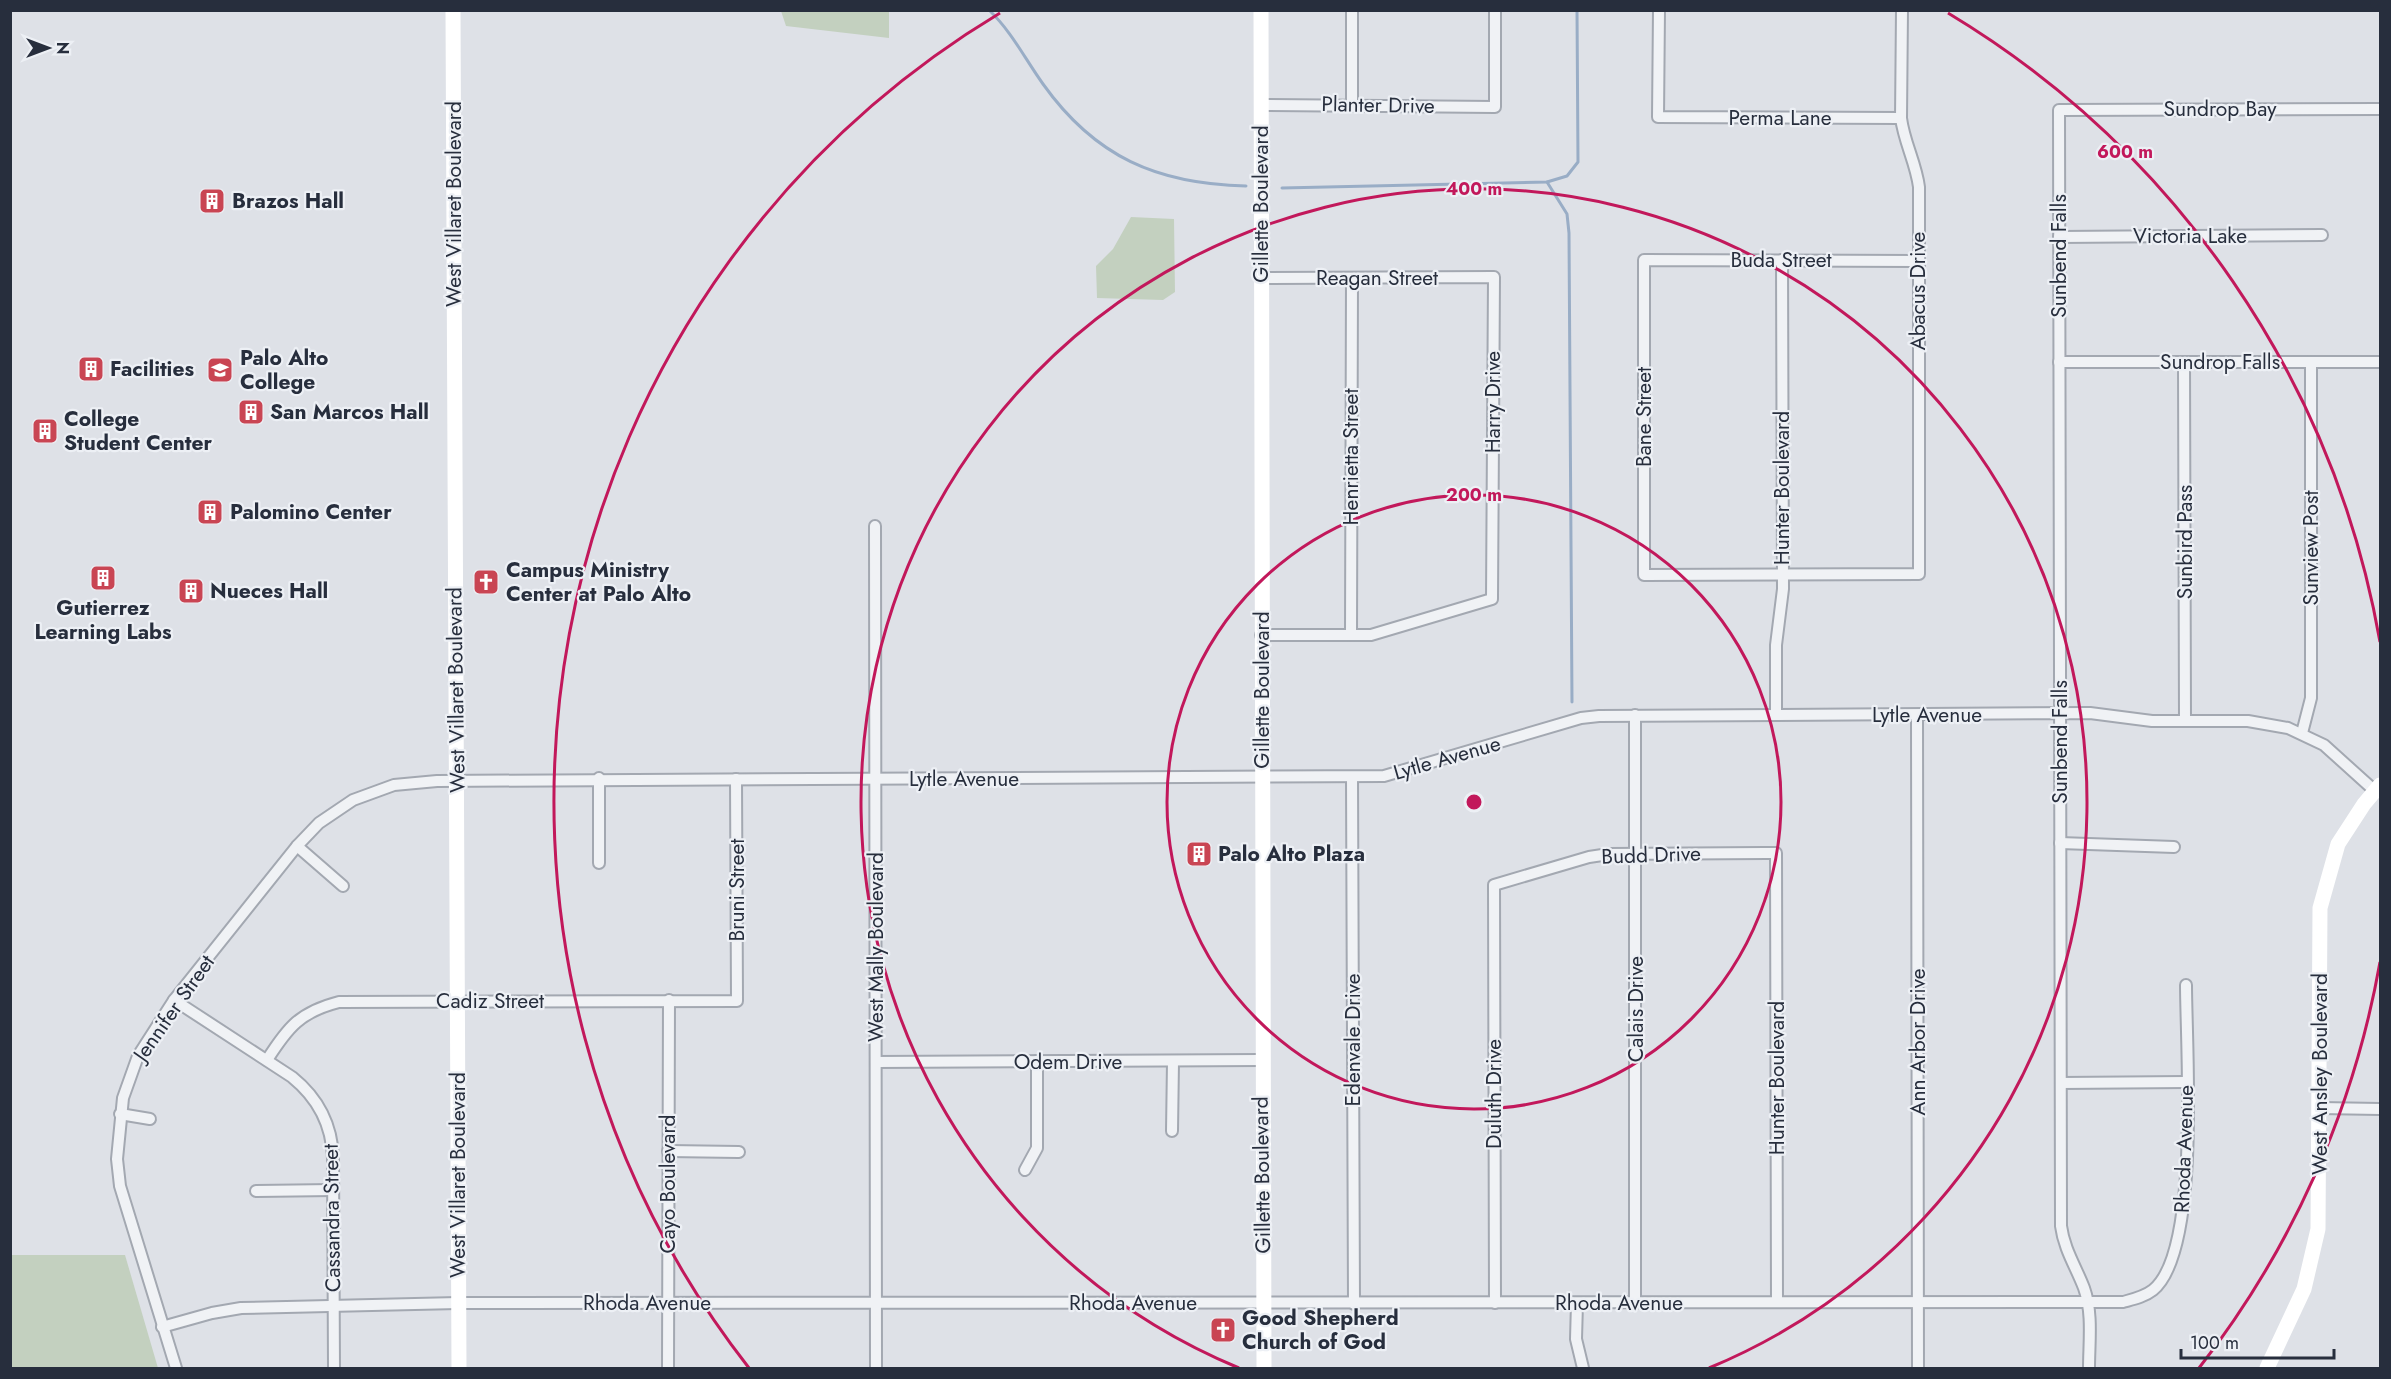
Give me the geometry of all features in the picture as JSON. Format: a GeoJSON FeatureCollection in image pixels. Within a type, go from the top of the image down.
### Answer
{"type":"FeatureCollection","features":[{"type":"Feature","properties":{"kind":"street","name":"West Villaret Boulevard"},"geometry":{"type":"LineString","coordinates":[[453,10],[459,1368]]}},
{"type":"Feature","properties":{"kind":"street","name":"Gillette Boulevard"},"geometry":{"type":"LineString","coordinates":[[1261,10],[1263,778],[1261,1060],[1264,1368]]}},
{"type":"Feature","properties":{"kind":"street"},"geometry":{"type":"LineString","coordinates":[[1352,10],[1352,104]]}},
{"type":"Feature","properties":{"kind":"street","name":"Planter Drive"},"geometry":{"type":"LineString","coordinates":[[1261,105],[1495,107],[1495,10]]}},
{"type":"Feature","properties":{"kind":"street","name":"Perma Lane"},"geometry":{"type":"LineString","coordinates":[[1659,10],[1658,117],[1901,118]]}},
{"type":"Feature","properties":{"kind":"street","name":"Abacus Drive"},"geometry":{"type":"LineString","coordinates":[[1783,574],[1919,574],[1917,171],[1903,132],[1901,118],[1902,10]]}},
{"type":"Feature","properties":{"kind":"street","name":"Sundrop Bay"},"geometry":{"type":"LineString","coordinates":[[2059,110],[2380,109]]}},
{"type":"Feature","properties":{"kind":"street","name":"Sunbend Falls"},"geometry":{"type":"LineString","coordinates":[[2059,110],[2061,1226],[2063,1242],[2084,1290],[2087,1303],[2089,1368]]}},
{"type":"Feature","properties":{"kind":"street","name":"Victoria Lake"},"geometry":{"type":"LineString","coordinates":[[2059,237],[2322,235]]}},
{"type":"Feature","properties":{"kind":"street","name":"Buda Street"},"geometry":{"type":"LineString","coordinates":[[1644,260],[1918,261]]}},
{"type":"Feature","properties":{"kind":"street","name":"Bane Street"},"geometry":{"type":"LineString","coordinates":[[1644,260],[1644,574],[1783,574]]}},
{"type":"Feature","properties":{"kind":"street","name":"Hunter Boulevard"},"geometry":{"type":"LineString","coordinates":[[1776,715],[1776,645],[1783,574],[1782,260]]}},
{"type":"Feature","properties":{"kind":"street","name":"Reagan Street"},"geometry":{"type":"LineString","coordinates":[[1261,278],[1494,277]]}},
{"type":"Feature","properties":{"kind":"street","name":"Harry Drive"},"geometry":{"type":"LineString","coordinates":[[1351,635],[1387,632],[1492,599],[1494,277]]}},
{"type":"Feature","properties":{"kind":"street","name":"Henrietta Street"},"geometry":{"type":"LineString","coordinates":[[1351,635],[1352,278]]}},
{"type":"Feature","properties":{"kind":"street","name":"Sundrop Falls"},"geometry":{"type":"LineString","coordinates":[[2059,362],[2380,362]]}},
{"type":"Feature","properties":{"kind":"street","name":"Sunbird Pass"},"geometry":{"type":"LineString","coordinates":[[2184,362],[2185,721]]}},
{"type":"Feature","properties":{"kind":"street","name":"Sunview Post"},"geometry":{"type":"LineString","coordinates":[[2302,733],[2311,698],[2311,362]]}},
{"type":"Feature","properties":{"kind":"street","name":"West Mally Boulevard"},"geometry":{"type":"LineString","coordinates":[[875,526],[876,1368]]}},
{"type":"Feature","properties":{"kind":"street"},"geometry":{"type":"LineString","coordinates":[[1261,635],[1351,635]]}},
{"type":"Feature","properties":{"kind":"street","name":"Lytle Avenue"},"geometry":{"type":"LineString","coordinates":[[457,781],[599,778],[1352,777],[1405,772],[1581,718],[1635,715],[2060,713],[2185,721],[2248,721],[2302,733],[2344,760],[2378,788]]}},
{"type":"Feature","properties":{"kind":"street","name":"Calais Drive"},"geometry":{"type":"LineString","coordinates":[[1635,715],[1635,1303]]}},
{"type":"Feature","properties":{"kind":"street","name":"Ann Arbor Drive"},"geometry":{"type":"LineString","coordinates":[[1917,715],[1918,1368]]}},
{"type":"Feature","properties":{"kind":"street","name":"Edenvale Drive"},"geometry":{"type":"LineString","coordinates":[[1352,777],[1354,1304]]}},
{"type":"Feature","properties":{"kind":"street"},"geometry":{"type":"LineString","coordinates":[[599,778],[599,863]]}},
{"type":"Feature","properties":{"kind":"street","name":"Bruni Street"},"geometry":{"type":"LineString","coordinates":[[736,779],[737,1001]]}},
{"type":"Feature","properties":{"kind":"street","name":"Jennifer Street"},"geometry":{"type":"LineString","coordinates":[[176,1368],[120,1186],[117,1159],[120,1114],[123,1098],[138,1056],[174,1000],[297,846],[336,809],[378,789],[411,783],[457,781]]}},
{"type":"Feature","properties":{"kind":"street","name":"West Ansley Boulevard"},"geometry":{"type":"LineString","coordinates":[[2267,1368],[2304,1290],[2318,1229],[2320,908],[2338,844],[2378,788]]}},
{"type":"Feature","properties":{"kind":"street"},"geometry":{"type":"LineString","coordinates":[[2060,843],[2174,847]]}},
{"type":"Feature","properties":{"kind":"street"},"geometry":{"type":"LineString","coordinates":[[297,846],[343,886]]}},
{"type":"Feature","properties":{"kind":"street","name":"Hunter Boulevard"},"geometry":{"type":"LineString","coordinates":[[1776,853],[1777,1302]]}},
{"type":"Feature","properties":{"kind":"street","name":"Budd Drive"},"geometry":{"type":"LineString","coordinates":[[1494,885],[1589,857],[1636,854],[1776,853]]}},
{"type":"Feature","properties":{"kind":"street","name":"Duluth Drive"},"geometry":{"type":"LineString","coordinates":[[1494,885],[1495,1303]]}},
{"type":"Feature","properties":{"kind":"street","name":"Rhoda Avenue"},"geometry":{"type":"LineString","coordinates":[[162,1327],[212,1313],[242,1308],[333,1305],[2123,1302],[2139,1298],[2153,1290],[2169,1266],[2180,1236],[2185,1201],[2186,985]]}},
{"type":"Feature","properties":{"kind":"street","name":"Cassandra Street"},"geometry":{"type":"LineString","coordinates":[[174,1000],[267,1060],[308,1091],[325,1117],[333,1148],[334,1368]]}},
{"type":"Feature","properties":{"kind":"street","name":"Cayo Boulevard"},"geometry":{"type":"LineString","coordinates":[[669,1000],[669,1368]]}},
{"type":"Feature","properties":{"kind":"street","name":"Cadiz Street"},"geometry":{"type":"LineString","coordinates":[[267,1060],[291,1026],[317,1008],[358,1001],[737,1001]]}},
{"type":"Feature","properties":{"kind":"street","name":"Odem Drive"},"geometry":{"type":"LineString","coordinates":[[876,1062],[1261,1060]]}},
{"type":"Feature","properties":{"kind":"street"},"geometry":{"type":"LineString","coordinates":[[1025,1170],[1037,1148],[1037,1061]]}},
{"type":"Feature","properties":{"kind":"street"},"geometry":{"type":"LineString","coordinates":[[1172,1131],[1173,1062]]}},
{"type":"Feature","properties":{"kind":"street"},"geometry":{"type":"LineString","coordinates":[[2061,1083],[2186,1082]]}},
{"type":"Feature","properties":{"kind":"street"},"geometry":{"type":"LineString","coordinates":[[2320,1108],[2380,1109]]}},
{"type":"Feature","properties":{"kind":"street"},"geometry":{"type":"LineString","coordinates":[[120,1114],[150,1119]]}},
{"type":"Feature","properties":{"kind":"street"},"geometry":{"type":"LineString","coordinates":[[668,1151],[739,1152]]}},
{"type":"Feature","properties":{"kind":"street"},"geometry":{"type":"LineString","coordinates":[[256,1191],[333,1190]]}},
{"type":"Feature","properties":{"kind":"street"},"geometry":{"type":"LineString","coordinates":[[1577,1303],[1576,1339],[1583,1368]]}},
{"type":"Feature","properties":{"kind":"green space"},"geometry":{"type":"Polygon","coordinates":[[[781,11],[889,11],[889,38],[786,26],[781,11]]]}},
{"type":"Feature","properties":{"kind":"green space"},"geometry":{"type":"Polygon","coordinates":[[[1131,217],[1174,219],[1175,292],[1163,300],[1097,298],[1096,266],[1113,249],[1131,217]]]}},
{"type":"Feature","properties":{"kind":"green space"},"geometry":{"type":"Polygon","coordinates":[[[10,1255],[125,1255],[158,1368],[11,1368],[10,1255]]]}},
{"type":"Feature","properties":{"kind":"waterway"},"geometry":{"type":"LineString","coordinates":[[989,10],[1011,36],[1063,109],[1107,148],[1131,162],[1156,172],[1214,184],[1246,186]]}},
{"type":"Feature","properties":{"kind":"waterway"},"geometry":{"type":"LineString","coordinates":[[1282,188],[1547,182],[1567,176],[1578,162],[1577,10]]}},
{"type":"Feature","properties":{"kind":"waterway"},"geometry":{"type":"LineString","coordinates":[[1547,182],[1567,214],[1569,233],[1572,702]]}},
{"type":"Feature","properties":{"kind":"place","name":"Brazos Hall"},"geometry":{"type":"Point","coordinates":[212,201]}},
{"type":"Feature","properties":{"kind":"place","name":"Facilities"},"geometry":{"type":"Point","coordinates":[91,369]}},
{"type":"Feature","properties":{"kind":"place","name":"Palo Alto College"},"geometry":{"type":"Point","coordinates":[220,370]}},
{"type":"Feature","properties":{"kind":"place","name":"San Marcos Hall"},"geometry":{"type":"Point","coordinates":[251,412]}},
{"type":"Feature","properties":{"kind":"place","name":"College Student Center"},"geometry":{"type":"Point","coordinates":[45,431]}},
{"type":"Feature","properties":{"kind":"place","name":"Palomino Center"},"geometry":{"type":"Point","coordinates":[210,512]}},
{"type":"Feature","properties":{"kind":"place","name":"Gutierrez Learning Labs"},"geometry":{"type":"Point","coordinates":[103,578]}},
{"type":"Feature","properties":{"kind":"place","name":"Campus Ministry Center at Palo Alto"},"geometry":{"type":"Point","coordinates":[486,582]}},
{"type":"Feature","properties":{"kind":"place","name":"Nueces Hall"},"geometry":{"type":"Point","coordinates":[191,591]}},
{"type":"Feature","properties":{"kind":"place","name":"Palo Alto Plaza"},"geometry":{"type":"Point","coordinates":[1199,854]}},
{"type":"Feature","properties":{"kind":"place","name":"Good Shepherd Church of God"},"geometry":{"type":"Point","coordinates":[1223,1330]}}]}
